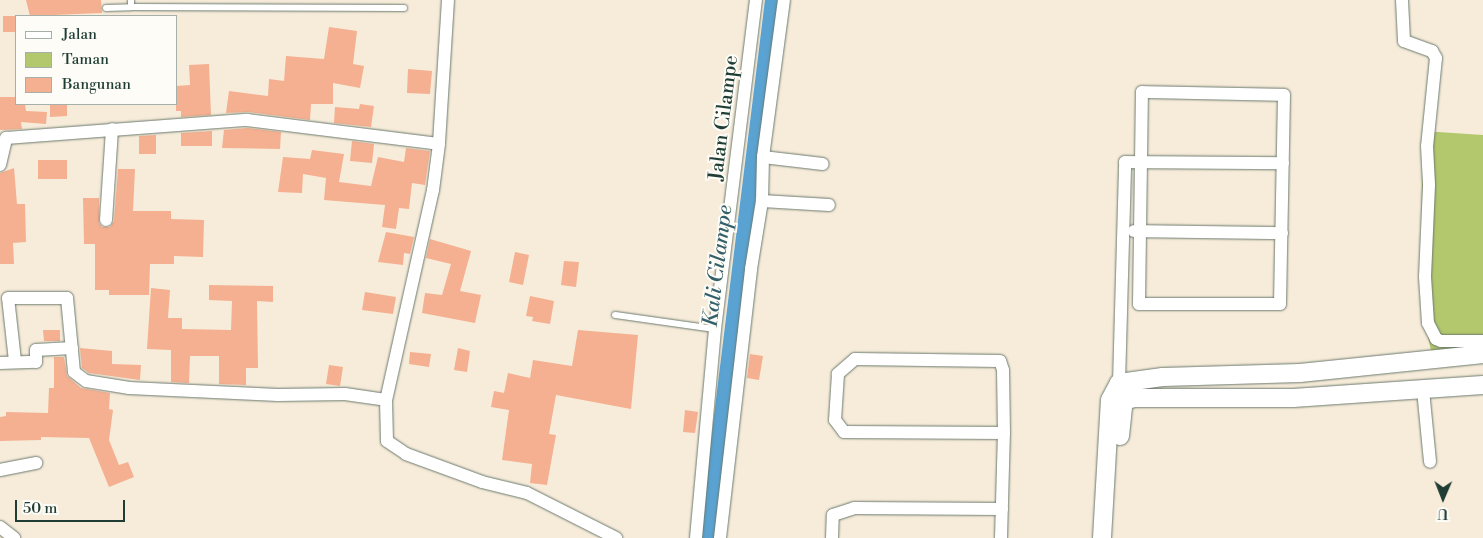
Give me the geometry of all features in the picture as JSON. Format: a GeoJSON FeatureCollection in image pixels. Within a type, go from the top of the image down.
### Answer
{"type":"FeatureCollection","features":[{"type":"Feature","properties":{"kind":"street"},"geometry":{"type":"LineString","coordinates":[[448,0],[440,144],[433,190],[386,400],[385,434],[391,446],[482,482],[527,494],[616,538]]}},
{"type":"Feature","properties":{"kind":"street","name":"Jalan Cilampe"},"geometry":{"type":"LineString","coordinates":[[696,538],[715,330],[756,0]]}},
{"type":"Feature","properties":{"kind":"street"},"geometry":{"type":"LineString","coordinates":[[720,538],[748,288],[762,201],[763,157],[784,0]]}},
{"type":"Feature","properties":{"kind":"street"},"geometry":{"type":"LineString","coordinates":[[1402,0],[1404,41],[1432,51],[1436,58],[1428,136],[1425,277],[1428,323],[1438,340],[1438,357]]}},
{"type":"Feature","properties":{"kind":"street"},"geometry":{"type":"LineString","coordinates":[[1142,92],[1284,95],[1283,163],[1280,304],[1139,304],[1142,92]]}},
{"type":"Feature","properties":{"kind":"street"},"geometry":{"type":"LineString","coordinates":[[0,165],[6,138],[247,120],[440,144]]}},
{"type":"Feature","properties":{"kind":"street"},"geometry":{"type":"LineString","coordinates":[[106,220],[112,129]]}},
{"type":"Feature","properties":{"kind":"street"},"geometry":{"type":"LineString","coordinates":[[763,157],[823,164]]}},
{"type":"Feature","properties":{"kind":"street"},"geometry":{"type":"LineString","coordinates":[[1126,400],[1119,383],[1125,162],[1283,163]]}},
{"type":"Feature","properties":{"kind":"street"},"geometry":{"type":"LineString","coordinates":[[762,201],[829,205]]}},
{"type":"Feature","properties":{"kind":"street"},"geometry":{"type":"LineString","coordinates":[[1124,231],[1282,233]]}},
{"type":"Feature","properties":{"kind":"street"},"geometry":{"type":"LineString","coordinates":[[15,361],[8,298],[67,298],[74,372],[79,378],[120,387],[278,395],[345,394],[386,400]]}},
{"type":"Feature","properties":{"kind":"street"},"geometry":{"type":"LineString","coordinates":[[1438,340],[1483,340]]}},
{"type":"Feature","properties":{"kind":"street"},"geometry":{"type":"LineString","coordinates":[[0,362],[15,361],[22,364],[36,362],[36,350],[72,348]]}},
{"type":"Feature","properties":{"kind":"street"},"geometry":{"type":"LineString","coordinates":[[1102,538],[1111,393],[1119,383],[1163,377],[1300,373],[1438,357],[1483,354]]}},
{"type":"Feature","properties":{"kind":"street"},"geometry":{"type":"LineString","coordinates":[[1001,538],[1004,433],[1003,370],[996,360],[854,359],[838,374],[836,420],[844,432],[1004,433]]}},
{"type":"Feature","properties":{"kind":"street"},"geometry":{"type":"LineString","coordinates":[[1126,400],[1294,398],[1483,385]]}},
{"type":"Feature","properties":{"kind":"street"},"geometry":{"type":"LineString","coordinates":[[1423,390],[1430,462]]}},
{"type":"Feature","properties":{"kind":"street"},"geometry":{"type":"LineString","coordinates":[[1113,538],[1122,406],[1126,400]]}},
{"type":"Feature","properties":{"kind":"street"},"geometry":{"type":"LineString","coordinates":[[0,470],[36,463]]}},
{"type":"Feature","properties":{"kind":"street"},"geometry":{"type":"LineString","coordinates":[[832,538],[833,515],[854,508],[1002,509]]}},
{"type":"Feature","properties":{"kind":"street"},"geometry":{"type":"LineString","coordinates":[[0,526],[14,538]]}},
{"type":"Feature","properties":{"kind":"lane"},"geometry":{"type":"LineString","coordinates":[[106,8],[130,3],[404,8]]}},
{"type":"Feature","properties":{"kind":"lane"},"geometry":{"type":"LineString","coordinates":[[615,315],[715,330]]}},
{"type":"Feature","properties":{"kind":"green space"},"geometry":{"type":"Polygon","coordinates":[[[1423,131],[1483,135],[1483,348],[1431,351],[1420,299],[1423,131]]]}},
{"type":"Feature","properties":{"kind":"building"},"geometry":{"type":"Polygon","coordinates":[[[26,0],[101,0],[102,13],[30,15],[26,0]]]}},
{"type":"Feature","properties":{"kind":"building"},"geometry":{"type":"Polygon","coordinates":[[[3,16],[15,16],[15,32],[3,32],[3,16]]]}},
{"type":"Feature","properties":{"kind":"building"},"geometry":{"type":"Polygon","coordinates":[[[329,27],[357,31],[353,64],[364,66],[360,88],[333,83],[333,104],[311,104],[310,120],[248,112],[226,113],[229,91],[268,96],[269,79],[284,81],[286,56],[324,59],[329,27]]]}},
{"type":"Feature","properties":{"kind":"building"},"geometry":{"type":"Polygon","coordinates":[[[209,64],[211,115],[181,117],[181,111],[176,111],[176,105],[178,105],[178,86],[190,85],[189,65],[209,64]]]}},
{"type":"Feature","properties":{"kind":"building"},"geometry":{"type":"Polygon","coordinates":[[[408,69],[432,71],[430,94],[407,93],[408,69]]]}},
{"type":"Feature","properties":{"kind":"building"},"geometry":{"type":"Polygon","coordinates":[[[0,97],[15,97],[15,105],[25,105],[26,111],[47,112],[46,124],[21,122],[22,129],[0,130],[0,97]]]}},
{"type":"Feature","properties":{"kind":"building"},"geometry":{"type":"Polygon","coordinates":[[[360,104],[374,106],[371,127],[334,123],[335,107],[359,109],[360,104]]]}},
{"type":"Feature","properties":{"kind":"building"},"geometry":{"type":"Polygon","coordinates":[[[50,105],[67,105],[67,116],[50,117],[50,105]]]}},
{"type":"Feature","properties":{"kind":"building"},"geometry":{"type":"Polygon","coordinates":[[[247,128],[281,132],[280,149],[222,148],[224,130],[247,128]]]}},
{"type":"Feature","properties":{"kind":"building"},"geometry":{"type":"Polygon","coordinates":[[[212,131],[212,146],[181,146],[181,133],[212,131]]]}},
{"type":"Feature","properties":{"kind":"building"},"geometry":{"type":"Polygon","coordinates":[[[156,135],[156,154],[139,154],[139,136],[156,135]]]}},
{"type":"Feature","properties":{"kind":"building"},"geometry":{"type":"Polygon","coordinates":[[[352,141],[374,144],[372,163],[350,161],[352,141]]]}},
{"type":"Feature","properties":{"kind":"building"},"geometry":{"type":"Polygon","coordinates":[[[406,148],[430,151],[425,185],[412,183],[409,209],[399,208],[396,229],[382,227],[385,205],[324,200],[326,178],[303,174],[302,193],[278,192],[283,157],[310,159],[312,150],[344,154],[339,182],[371,186],[378,157],[404,162],[406,148]]]}},
{"type":"Feature","properties":{"kind":"building"},"geometry":{"type":"Polygon","coordinates":[[[38,160],[67,160],[67,179],[38,179],[38,160]]]}},
{"type":"Feature","properties":{"kind":"building"},"geometry":{"type":"Polygon","coordinates":[[[14,168],[17,204],[25,204],[26,242],[13,243],[14,264],[0,264],[0,173],[14,168]]]}},
{"type":"Feature","properties":{"kind":"building"},"geometry":{"type":"Polygon","coordinates":[[[118,169],[135,169],[133,211],[171,211],[171,219],[204,220],[203,257],[174,256],[174,264],[150,264],[149,295],[109,295],[109,290],[95,290],[95,244],[84,244],[83,198],[99,198],[99,223],[102,227],[110,227],[114,221],[118,169]]]}},
{"type":"Feature","properties":{"kind":"building"},"geometry":{"type":"Polygon","coordinates":[[[386,232],[414,237],[410,254],[404,253],[403,265],[378,262],[386,232]]]}},
{"type":"Feature","properties":{"kind":"building"},"geometry":{"type":"Polygon","coordinates":[[[430,239],[471,251],[460,291],[481,295],[475,323],[422,313],[425,293],[442,295],[451,264],[426,258],[430,239]]]}},
{"type":"Feature","properties":{"kind":"building"},"geometry":{"type":"Polygon","coordinates":[[[515,252],[529,255],[523,285],[509,282],[515,252]]]}},
{"type":"Feature","properties":{"kind":"building"},"geometry":{"type":"Polygon","coordinates":[[[564,261],[579,262],[576,287],[561,285],[564,261]]]}},
{"type":"Feature","properties":{"kind":"building"},"geometry":{"type":"Polygon","coordinates":[[[209,285],[273,286],[273,302],[257,301],[258,368],[246,368],[246,385],[219,384],[219,356],[190,356],[189,383],[171,382],[171,350],[147,349],[151,288],[170,290],[168,318],[182,318],[182,329],[231,330],[232,301],[209,300],[209,285]]]}},
{"type":"Feature","properties":{"kind":"building"},"geometry":{"type":"Polygon","coordinates":[[[365,292],[396,297],[393,314],[362,310],[365,292]]]}},
{"type":"Feature","properties":{"kind":"building"},"geometry":{"type":"Polygon","coordinates":[[[530,296],[554,301],[550,324],[532,321],[533,317],[526,316],[530,296]]]}},
{"type":"Feature","properties":{"kind":"building"},"geometry":{"type":"Polygon","coordinates":[[[43,330],[60,330],[60,341],[44,341],[43,330]]]}},
{"type":"Feature","properties":{"kind":"building"},"geometry":{"type":"Polygon","coordinates":[[[578,330],[638,335],[631,409],[556,395],[549,434],[556,435],[547,485],[530,483],[532,464],[502,460],[509,410],[491,407],[494,391],[504,393],[508,373],[530,378],[533,360],[572,366],[578,330]]]}},
{"type":"Feature","properties":{"kind":"building"},"geometry":{"type":"Polygon","coordinates":[[[80,348],[112,351],[112,364],[141,365],[140,380],[89,373],[82,368],[80,348]]]}},
{"type":"Feature","properties":{"kind":"building"},"geometry":{"type":"Polygon","coordinates":[[[458,348],[470,351],[467,372],[454,370],[458,348]]]}},
{"type":"Feature","properties":{"kind":"building"},"geometry":{"type":"Polygon","coordinates":[[[410,352],[431,354],[429,367],[409,364],[410,352]]]}},
{"type":"Feature","properties":{"kind":"building"},"geometry":{"type":"Polygon","coordinates":[[[750,354],[763,356],[759,380],[747,378],[750,354]]]}},
{"type":"Feature","properties":{"kind":"building"},"geometry":{"type":"Polygon","coordinates":[[[54,357],[64,357],[67,376],[81,388],[110,393],[109,409],[113,410],[109,440],[119,465],[128,462],[134,477],[109,487],[89,438],[41,437],[41,440],[0,441],[0,417],[6,416],[6,412],[48,413],[49,388],[54,388],[54,357]]]}},
{"type":"Feature","properties":{"kind":"building"},"geometry":{"type":"Polygon","coordinates":[[[329,365],[343,367],[340,386],[326,384],[329,365]]]}},
{"type":"Feature","properties":{"kind":"building"},"geometry":{"type":"Polygon","coordinates":[[[685,410],[698,412],[695,433],[683,432],[685,410]]]}},
{"type":"Feature","properties":{"kind":"waterway","name":"Kali Cilampe"},"geometry":{"type":"LineString","coordinates":[[706,538],[772,0]]}}]}
